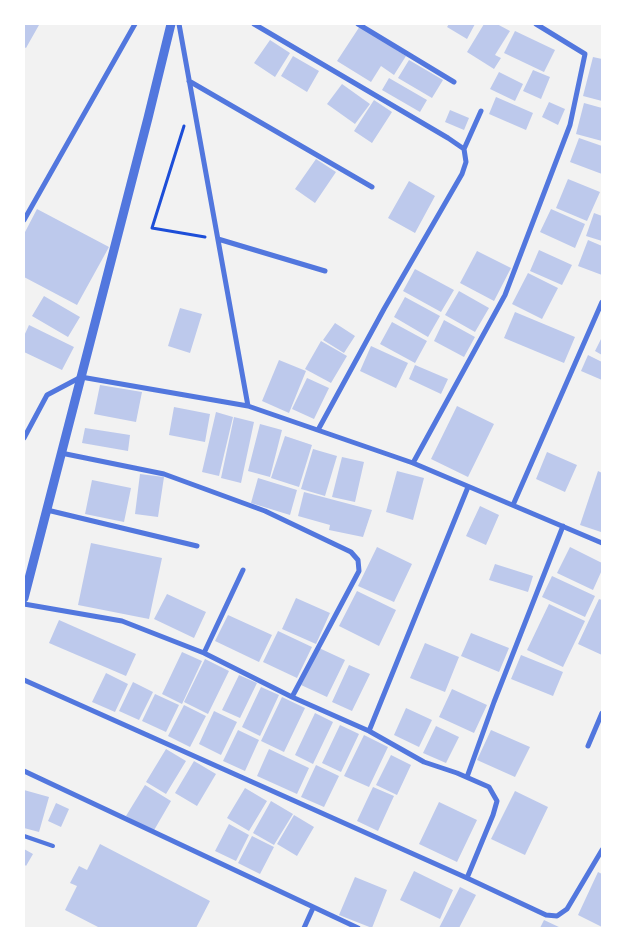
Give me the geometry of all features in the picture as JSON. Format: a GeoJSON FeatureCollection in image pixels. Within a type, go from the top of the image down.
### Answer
{"type":"FeatureCollection","features":[{"type":"Feature","properties":{"kind":"street"},"geometry":{"type":"LineString","coordinates":[[24,220],[135,24]]}},
{"type":"Feature","properties":{"kind":"street"},"geometry":{"type":"LineString","coordinates":[[24,598],[171,24]]}},
{"type":"Feature","properties":{"kind":"street"},"geometry":{"type":"LineString","coordinates":[[179,24],[248,406]]}},
{"type":"Feature","properties":{"kind":"street"},"geometry":{"type":"LineString","coordinates":[[254,24],[448,138],[464,150]]}},
{"type":"Feature","properties":{"kind":"street"},"geometry":{"type":"LineString","coordinates":[[358,24],[454,82]]}},
{"type":"Feature","properties":{"kind":"street"},"geometry":{"type":"LineString","coordinates":[[413,463],[504,295],[570,125],[585,54],[536,24]]}},
{"type":"Feature","properties":{"kind":"street"},"geometry":{"type":"LineString","coordinates":[[189,81],[372,188]]}},
{"type":"Feature","properties":{"kind":"street"},"geometry":{"type":"LineString","coordinates":[[318,430],[384,309],[462,174],[466,162],[464,150],[481,111]]}},
{"type":"Feature","properties":{"kind":"street"},"geometry":{"type":"LineString","coordinates":[[218,239],[325,271]]}},
{"type":"Feature","properties":{"kind":"street"},"geometry":{"type":"LineString","coordinates":[[513,505],[602,302]]}},
{"type":"Feature","properties":{"kind":"street"},"geometry":{"type":"LineString","coordinates":[[24,438],[47,395],[81,377],[248,406],[413,463],[602,542]]}},
{"type":"Feature","properties":{"kind":"street"},"geometry":{"type":"LineString","coordinates":[[60,453],[164,474],[265,511],[351,552],[358,560],[359,571],[292,697]]}},
{"type":"Feature","properties":{"kind":"street"},"geometry":{"type":"LineString","coordinates":[[369,731],[468,487]]}},
{"type":"Feature","properties":{"kind":"street"},"geometry":{"type":"LineString","coordinates":[[46,509],[197,546]]}},
{"type":"Feature","properties":{"kind":"street"},"geometry":{"type":"LineString","coordinates":[[467,778],[494,702],[563,526]]}},
{"type":"Feature","properties":{"kind":"street"},"geometry":{"type":"LineString","coordinates":[[204,653],[243,570]]}},
{"type":"Feature","properties":{"kind":"street"},"geometry":{"type":"LineString","coordinates":[[24,604],[122,621],[204,653],[292,697],[369,731],[424,762],[489,787],[497,801],[467,878]]}},
{"type":"Feature","properties":{"kind":"street"},"geometry":{"type":"LineString","coordinates":[[24,680],[546,915],[556,916],[567,909],[602,850]]}},
{"type":"Feature","properties":{"kind":"street"},"geometry":{"type":"LineString","coordinates":[[588,746],[602,713]]}},
{"type":"Feature","properties":{"kind":"street"},"geometry":{"type":"LineString","coordinates":[[24,771],[358,928]]}},
{"type":"Feature","properties":{"kind":"street"},"geometry":{"type":"LineString","coordinates":[[304,928],[313,908]]}},
{"type":"Feature","properties":{"kind":"lane"},"geometry":{"type":"LineString","coordinates":[[24,836],[53,846]]}},
{"type":"Feature","properties":{"kind":"path"},"geometry":{"type":"LineString","coordinates":[[192,98],[152,228],[218,239]]}},
{"type":"Feature","properties":{"kind":"building"},"geometry":{"type":"Polygon","coordinates":[[[24,24],[39,25],[26,48],[24,47],[24,24]]]}},
{"type":"Feature","properties":{"kind":"building"},"geometry":{"type":"Polygon","coordinates":[[[449,24],[475,24],[467,39],[447,27],[449,24]]]}},
{"type":"Feature","properties":{"kind":"building"},"geometry":{"type":"Polygon","coordinates":[[[484,24],[497,24],[510,31],[495,55],[501,58],[494,69],[467,52],[484,24]]]}},
{"type":"Feature","properties":{"kind":"building"},"geometry":{"type":"Polygon","coordinates":[[[360,26],[406,56],[394,75],[381,66],[371,82],[337,61],[360,26]]]}},
{"type":"Feature","properties":{"kind":"building"},"geometry":{"type":"Polygon","coordinates":[[[515,31],[555,50],[544,72],[504,53],[515,31]]]}},
{"type":"Feature","properties":{"kind":"building"},"geometry":{"type":"Polygon","coordinates":[[[270,40],[290,53],[275,77],[254,63],[270,40]]]}},
{"type":"Feature","properties":{"kind":"building"},"geometry":{"type":"Polygon","coordinates":[[[293,56],[319,71],[307,92],[281,76],[293,56]]]}},
{"type":"Feature","properties":{"kind":"building"},"geometry":{"type":"Polygon","coordinates":[[[593,57],[602,59],[602,101],[583,96],[593,57]]]}},
{"type":"Feature","properties":{"kind":"building"},"geometry":{"type":"Polygon","coordinates":[[[409,60],[443,80],[432,98],[398,78],[409,60]]]}},
{"type":"Feature","properties":{"kind":"building"},"geometry":{"type":"Polygon","coordinates":[[[533,70],[550,77],[541,99],[523,91],[533,70]]]}},
{"type":"Feature","properties":{"kind":"building"},"geometry":{"type":"Polygon","coordinates":[[[499,72],[523,84],[515,101],[490,89],[499,72]]]}},
{"type":"Feature","properties":{"kind":"building"},"geometry":{"type":"Polygon","coordinates":[[[389,78],[427,100],[420,112],[382,90],[389,78]]]}},
{"type":"Feature","properties":{"kind":"building"},"geometry":{"type":"Polygon","coordinates":[[[342,84],[370,104],[355,124],[327,104],[342,84]]]}},
{"type":"Feature","properties":{"kind":"building"},"geometry":{"type":"Polygon","coordinates":[[[496,97],[533,113],[526,130],[489,114],[496,97]]]}},
{"type":"Feature","properties":{"kind":"building"},"geometry":{"type":"Polygon","coordinates":[[[374,100],[392,112],[372,143],[354,131],[374,100]]]}},
{"type":"Feature","properties":{"kind":"building"},"geometry":{"type":"Polygon","coordinates":[[[549,102],[565,109],[558,125],[542,117],[549,102]]]}},
{"type":"Feature","properties":{"kind":"building"},"geometry":{"type":"Polygon","coordinates":[[[584,103],[602,108],[602,141],[576,134],[584,103]]]}},
{"type":"Feature","properties":{"kind":"building"},"geometry":{"type":"Polygon","coordinates":[[[450,110],[469,118],[464,130],[445,122],[450,110]]]}},
{"type":"Feature","properties":{"kind":"building"},"geometry":{"type":"Polygon","coordinates":[[[579,138],[602,146],[602,174],[570,162],[579,138]]]}},
{"type":"Feature","properties":{"kind":"building"},"geometry":{"type":"Polygon","coordinates":[[[316,159],[336,172],[315,203],[295,189],[316,159]]]}},
{"type":"Feature","properties":{"kind":"building"},"geometry":{"type":"Polygon","coordinates":[[[568,179],[600,192],[587,221],[556,208],[568,179]]]}},
{"type":"Feature","properties":{"kind":"building"},"geometry":{"type":"Polygon","coordinates":[[[409,181],[435,196],[415,233],[388,218],[409,181]]]}},
{"type":"Feature","properties":{"kind":"building"},"geometry":{"type":"Polygon","coordinates":[[[37,209],[109,247],[77,305],[24,277],[24,234],[37,209]]]}},
{"type":"Feature","properties":{"kind":"building"},"geometry":{"type":"Polygon","coordinates":[[[551,209],[585,224],[575,248],[540,232],[551,209]]]}},
{"type":"Feature","properties":{"kind":"building"},"geometry":{"type":"Polygon","coordinates":[[[594,213],[602,216],[602,241],[586,236],[594,213]]]}},
{"type":"Feature","properties":{"kind":"building"},"geometry":{"type":"Polygon","coordinates":[[[588,240],[602,246],[602,275],[578,266],[588,240]]]}},
{"type":"Feature","properties":{"kind":"building"},"geometry":{"type":"Polygon","coordinates":[[[539,250],[572,265],[562,285],[530,271],[539,250]]]}},
{"type":"Feature","properties":{"kind":"building"},"geometry":{"type":"Polygon","coordinates":[[[477,251],[511,268],[494,301],[460,283],[477,251]]]}},
{"type":"Feature","properties":{"kind":"building"},"geometry":{"type":"Polygon","coordinates":[[[415,269],[454,290],[441,312],[403,291],[415,269]]]}},
{"type":"Feature","properties":{"kind":"building"},"geometry":{"type":"Polygon","coordinates":[[[528,273],[558,288],[542,319],[512,304],[528,273]]]}},
{"type":"Feature","properties":{"kind":"building"},"geometry":{"type":"Polygon","coordinates":[[[459,291],[489,308],[475,332],[445,315],[459,291]]]}},
{"type":"Feature","properties":{"kind":"building"},"geometry":{"type":"Polygon","coordinates":[[[44,296],[80,317],[68,337],[32,316],[44,296]]]}},
{"type":"Feature","properties":{"kind":"building"},"geometry":{"type":"Polygon","coordinates":[[[405,297],[440,316],[428,337],[394,317],[405,297]]]}},
{"type":"Feature","properties":{"kind":"building"},"geometry":{"type":"Polygon","coordinates":[[[180,308],[202,314],[190,353],[168,346],[180,308]]]}},
{"type":"Feature","properties":{"kind":"building"},"geometry":{"type":"Polygon","coordinates":[[[515,312],[575,337],[564,363],[504,338],[515,312]]]}},
{"type":"Feature","properties":{"kind":"building"},"geometry":{"type":"Polygon","coordinates":[[[444,320],[475,337],[464,357],[434,341],[444,320]]]}},
{"type":"Feature","properties":{"kind":"building"},"geometry":{"type":"Polygon","coordinates":[[[392,322],[427,341],[415,363],[380,344],[392,322]]]}},
{"type":"Feature","properties":{"kind":"building"},"geometry":{"type":"Polygon","coordinates":[[[335,323],[355,336],[344,353],[323,340],[335,323]]]}},
{"type":"Feature","properties":{"kind":"building"},"geometry":{"type":"Polygon","coordinates":[[[29,325],[74,347],[62,370],[24,352],[24,336],[29,325]]]}},
{"type":"Feature","properties":{"kind":"building"},"geometry":{"type":"Polygon","coordinates":[[[602,337],[602,355],[595,351],[602,337]]]}},
{"type":"Feature","properties":{"kind":"building"},"geometry":{"type":"Polygon","coordinates":[[[321,341],[347,356],[331,383],[305,369],[321,341]]]}},
{"type":"Feature","properties":{"kind":"building"},"geometry":{"type":"Polygon","coordinates":[[[371,346],[408,363],[396,388],[360,371],[371,346]]]}},
{"type":"Feature","properties":{"kind":"building"},"geometry":{"type":"Polygon","coordinates":[[[588,355],[602,362],[602,380],[581,371],[588,355]]]}},
{"type":"Feature","properties":{"kind":"building"},"geometry":{"type":"Polygon","coordinates":[[[279,360],[306,371],[289,413],[262,401],[279,360]]]}},
{"type":"Feature","properties":{"kind":"building"},"geometry":{"type":"Polygon","coordinates":[[[415,365],[448,379],[441,394],[409,379],[415,365]]]}},
{"type":"Feature","properties":{"kind":"building"},"geometry":{"type":"Polygon","coordinates":[[[307,378],[329,388],[314,419],[292,409],[307,378]]]}},
{"type":"Feature","properties":{"kind":"building"},"geometry":{"type":"Polygon","coordinates":[[[100,385],[142,392],[136,422],[94,414],[100,385]]]}},
{"type":"Feature","properties":{"kind":"building"},"geometry":{"type":"Polygon","coordinates":[[[457,406],[494,424],[468,477],[431,459],[457,406]]]}},
{"type":"Feature","properties":{"kind":"building"},"geometry":{"type":"Polygon","coordinates":[[[174,407],[210,414],[205,442],[169,435],[174,407]]]}},
{"type":"Feature","properties":{"kind":"building"},"geometry":{"type":"Polygon","coordinates":[[[216,412],[233,417],[219,476],[202,472],[216,412]]]}},
{"type":"Feature","properties":{"kind":"building"},"geometry":{"type":"Polygon","coordinates":[[[234,417],[254,422],[241,483],[221,478],[234,417]]]}},
{"type":"Feature","properties":{"kind":"building"},"geometry":{"type":"Polygon","coordinates":[[[260,424],[282,430],[270,477],[248,471],[260,424]]]}},
{"type":"Feature","properties":{"kind":"building"},"geometry":{"type":"Polygon","coordinates":[[[85,428],[130,435],[128,451],[82,443],[85,428]]]}},
{"type":"Feature","properties":{"kind":"building"},"geometry":{"type":"Polygon","coordinates":[[[285,436],[312,445],[299,487],[271,478],[285,436]]]}},
{"type":"Feature","properties":{"kind":"building"},"geometry":{"type":"Polygon","coordinates":[[[313,449],[337,456],[325,496],[301,489],[313,449]]]}},
{"type":"Feature","properties":{"kind":"building"},"geometry":{"type":"Polygon","coordinates":[[[547,452],[577,465],[565,492],[536,479],[547,452]]]}},
{"type":"Feature","properties":{"kind":"building"},"geometry":{"type":"Polygon","coordinates":[[[342,457],[364,462],[355,502],[332,497],[342,457]]]}},
{"type":"Feature","properties":{"kind":"building"},"geometry":{"type":"Polygon","coordinates":[[[397,471],[424,478],[413,520],[386,512],[397,471]]]}},
{"type":"Feature","properties":{"kind":"building"},"geometry":{"type":"Polygon","coordinates":[[[598,471],[602,473],[601,532],[580,525],[598,471]]]}},
{"type":"Feature","properties":{"kind":"building"},"geometry":{"type":"Polygon","coordinates":[[[140,474],[164,477],[158,517],[135,514],[140,474]]]}},
{"type":"Feature","properties":{"kind":"building"},"geometry":{"type":"Polygon","coordinates":[[[258,478],[297,490],[290,515],[251,503],[258,478]]]}},
{"type":"Feature","properties":{"kind":"building"},"geometry":{"type":"Polygon","coordinates":[[[92,480],[131,488],[124,522],[85,514],[92,480]]]}},
{"type":"Feature","properties":{"kind":"building"},"geometry":{"type":"Polygon","coordinates":[[[304,492],[372,510],[363,537],[329,530],[330,525],[298,516],[304,492]]]}},
{"type":"Feature","properties":{"kind":"building"},"geometry":{"type":"Polygon","coordinates":[[[480,506],[499,515],[486,545],[466,536],[480,506]]]}},
{"type":"Feature","properties":{"kind":"building"},"geometry":{"type":"Polygon","coordinates":[[[91,543],[162,558],[149,619],[78,605],[91,543]]]}},
{"type":"Feature","properties":{"kind":"building"},"geometry":{"type":"Polygon","coordinates":[[[377,547],[412,564],[394,602],[358,586],[377,547]]]}},
{"type":"Feature","properties":{"kind":"building"},"geometry":{"type":"Polygon","coordinates":[[[570,547],[602,563],[602,570],[593,590],[557,573],[570,547]]]}},
{"type":"Feature","properties":{"kind":"building"},"geometry":{"type":"Polygon","coordinates":[[[495,564],[533,576],[528,592],[489,580],[495,564]]]}},
{"type":"Feature","properties":{"kind":"building"},"geometry":{"type":"Polygon","coordinates":[[[552,576],[595,596],[585,617],[542,597],[552,576]]]}},
{"type":"Feature","properties":{"kind":"building"},"geometry":{"type":"Polygon","coordinates":[[[357,591],[396,610],[379,646],[339,626],[357,591]]]}},
{"type":"Feature","properties":{"kind":"building"},"geometry":{"type":"Polygon","coordinates":[[[167,594],[206,612],[194,638],[154,619],[167,594]]]}},
{"type":"Feature","properties":{"kind":"building"},"geometry":{"type":"Polygon","coordinates":[[[296,598],[330,613],[316,644],[282,629],[296,598]]]}},
{"type":"Feature","properties":{"kind":"building"},"geometry":{"type":"Polygon","coordinates":[[[599,599],[602,600],[602,655],[578,644],[599,599]]]}},
{"type":"Feature","properties":{"kind":"building"},"geometry":{"type":"Polygon","coordinates":[[[549,604],[585,621],[563,667],[527,650],[549,604]]]}},
{"type":"Feature","properties":{"kind":"building"},"geometry":{"type":"Polygon","coordinates":[[[228,615],[272,635],[259,662],[215,641],[228,615]]]}},
{"type":"Feature","properties":{"kind":"building"},"geometry":{"type":"Polygon","coordinates":[[[59,620],[136,654],[126,676],[49,643],[59,620]]]}},
{"type":"Feature","properties":{"kind":"building"},"geometry":{"type":"Polygon","coordinates":[[[278,631],[312,647],[297,678],[263,662],[278,631]]]}},
{"type":"Feature","properties":{"kind":"building"},"geometry":{"type":"Polygon","coordinates":[[[471,633],[509,648],[499,672],[461,656],[471,633]]]}},
{"type":"Feature","properties":{"kind":"building"},"geometry":{"type":"Polygon","coordinates":[[[425,643],[459,657],[445,692],[410,678],[425,643]]]}},
{"type":"Feature","properties":{"kind":"building"},"geometry":{"type":"Polygon","coordinates":[[[319,648],[345,660],[327,697],[301,685],[319,648]]]}},
{"type":"Feature","properties":{"kind":"building"},"geometry":{"type":"Polygon","coordinates":[[[182,652],[202,661],[182,704],[162,694],[182,652]]]}},
{"type":"Feature","properties":{"kind":"building"},"geometry":{"type":"Polygon","coordinates":[[[521,655],[563,672],[553,696],[511,679],[521,655]]]}},
{"type":"Feature","properties":{"kind":"building"},"geometry":{"type":"Polygon","coordinates":[[[205,659],[229,671],[208,714],[184,702],[205,659]]]}},
{"type":"Feature","properties":{"kind":"building"},"geometry":{"type":"Polygon","coordinates":[[[349,665],[370,674],[352,711],[332,702],[349,665]]]}},
{"type":"Feature","properties":{"kind":"building"},"geometry":{"type":"Polygon","coordinates":[[[106,673],[128,684],[115,712],[92,702],[106,673]]]}},
{"type":"Feature","properties":{"kind":"building"},"geometry":{"type":"Polygon","coordinates":[[[239,675],[257,683],[240,718],[222,710],[239,675]]]}},
{"type":"Feature","properties":{"kind":"building"},"geometry":{"type":"Polygon","coordinates":[[[133,682],[153,692],[139,720],[119,711],[133,682]]]}},
{"type":"Feature","properties":{"kind":"building"},"geometry":{"type":"Polygon","coordinates":[[[261,687],[279,695],[260,736],[242,727],[261,687]]]}},
{"type":"Feature","properties":{"kind":"building"},"geometry":{"type":"Polygon","coordinates":[[[452,689],[487,705],[474,733],[439,717],[452,689]]]}},
{"type":"Feature","properties":{"kind":"building"},"geometry":{"type":"Polygon","coordinates":[[[155,694],[179,705],[166,732],[142,721],[155,694]]]}},
{"type":"Feature","properties":{"kind":"building"},"geometry":{"type":"Polygon","coordinates":[[[282,697],[305,708],[284,752],[261,741],[282,697]]]}},
{"type":"Feature","properties":{"kind":"building"},"geometry":{"type":"Polygon","coordinates":[[[184,705],[206,716],[190,747],[168,736],[184,705]]]}},
{"type":"Feature","properties":{"kind":"building"},"geometry":{"type":"Polygon","coordinates":[[[406,708],[432,720],[419,747],[394,735],[406,708]]]}},
{"type":"Feature","properties":{"kind":"building"},"geometry":{"type":"Polygon","coordinates":[[[214,711],[237,722],[221,755],[199,744],[214,711]]]}},
{"type":"Feature","properties":{"kind":"building"},"geometry":{"type":"Polygon","coordinates":[[[315,713],[333,722],[313,764],[295,755],[315,713]]]}},
{"type":"Feature","properties":{"kind":"building"},"geometry":{"type":"Polygon","coordinates":[[[340,725],[359,734],[341,772],[322,763],[340,725]]]}},
{"type":"Feature","properties":{"kind":"building"},"geometry":{"type":"Polygon","coordinates":[[[436,726],[459,737],[446,763],[423,753],[436,726]]]}},
{"type":"Feature","properties":{"kind":"building"},"geometry":{"type":"Polygon","coordinates":[[[238,730],[259,740],[245,771],[223,761],[238,730]]]}},
{"type":"Feature","properties":{"kind":"building"},"geometry":{"type":"Polygon","coordinates":[[[491,730],[530,747],[515,777],[477,760],[491,730]]]}},
{"type":"Feature","properties":{"kind":"building"},"geometry":{"type":"Polygon","coordinates":[[[364,735],[388,747],[369,787],[344,776],[364,735]]]}},
{"type":"Feature","properties":{"kind":"building"},"geometry":{"type":"Polygon","coordinates":[[[166,749],[186,761],[166,794],[146,782],[166,749]]]}},
{"type":"Feature","properties":{"kind":"building"},"geometry":{"type":"Polygon","coordinates":[[[269,749],[309,768],[297,794],[257,776],[269,749]]]}},
{"type":"Feature","properties":{"kind":"building"},"geometry":{"type":"Polygon","coordinates":[[[391,755],[411,765],[397,795],[376,785],[391,755]]]}},
{"type":"Feature","properties":{"kind":"building"},"geometry":{"type":"Polygon","coordinates":[[[194,761],[216,774],[197,806],[175,793],[194,761]]]}},
{"type":"Feature","properties":{"kind":"building"},"geometry":{"type":"Polygon","coordinates":[[[316,765],[339,776],[324,807],[301,797],[316,765]]]}},
{"type":"Feature","properties":{"kind":"building"},"geometry":{"type":"Polygon","coordinates":[[[145,785],[171,801],[153,832],[126,816],[145,785]]]}},
{"type":"Feature","properties":{"kind":"building"},"geometry":{"type":"Polygon","coordinates":[[[373,787],[394,796],[378,831],[357,821],[373,787]]]}},
{"type":"Feature","properties":{"kind":"building"},"geometry":{"type":"Polygon","coordinates":[[[245,788],[267,801],[249,831],[227,818],[245,788]]]}},
{"type":"Feature","properties":{"kind":"building"},"geometry":{"type":"Polygon","coordinates":[[[24,790],[49,797],[39,832],[24,828],[24,790]]]}},
{"type":"Feature","properties":{"kind":"building"},"geometry":{"type":"Polygon","coordinates":[[[515,791],[548,807],[525,855],[491,839],[515,791]]]}},
{"type":"Feature","properties":{"kind":"building"},"geometry":{"type":"Polygon","coordinates":[[[271,801],[293,814],[274,845],[253,833],[271,801]]]}},
{"type":"Feature","properties":{"kind":"building"},"geometry":{"type":"Polygon","coordinates":[[[439,802],[477,820],[457,862],[419,844],[439,802]]]}},
{"type":"Feature","properties":{"kind":"building"},"geometry":{"type":"Polygon","coordinates":[[[56,803],[69,809],[61,827],[48,821],[56,803]]]}},
{"type":"Feature","properties":{"kind":"building"},"geometry":{"type":"Polygon","coordinates":[[[294,815],[314,827],[297,856],[277,844],[294,815]]]}},
{"type":"Feature","properties":{"kind":"building"},"geometry":{"type":"Polygon","coordinates":[[[229,824],[249,835],[236,861],[215,851],[229,824]]]}},
{"type":"Feature","properties":{"kind":"building"},"geometry":{"type":"Polygon","coordinates":[[[252,836],[274,847],[260,874],[238,863],[252,836]]]}},
{"type":"Feature","properties":{"kind":"building"},"geometry":{"type":"Polygon","coordinates":[[[100,844],[210,901],[196,928],[100,928],[65,910],[77,886],[70,883],[79,866],[87,870],[100,844]]]}},
{"type":"Feature","properties":{"kind":"building"},"geometry":{"type":"Polygon","coordinates":[[[24,849],[33,854],[26,866],[24,864],[24,849]]]}},
{"type":"Feature","properties":{"kind":"building"},"geometry":{"type":"Polygon","coordinates":[[[414,871],[453,890],[440,919],[400,900],[414,871]]]}},
{"type":"Feature","properties":{"kind":"building"},"geometry":{"type":"Polygon","coordinates":[[[598,872],[602,874],[602,927],[578,915],[598,872]]]}},
{"type":"Feature","properties":{"kind":"building"},"geometry":{"type":"Polygon","coordinates":[[[355,877],[387,890],[372,928],[339,915],[355,877]]]}},
{"type":"Feature","properties":{"kind":"building"},"geometry":{"type":"Polygon","coordinates":[[[460,887],[476,895],[459,928],[439,928],[460,887]]]}},
{"type":"Feature","properties":{"kind":"building"},"geometry":{"type":"Polygon","coordinates":[[[544,920],[561,928],[540,928],[544,920]]]}}]}
